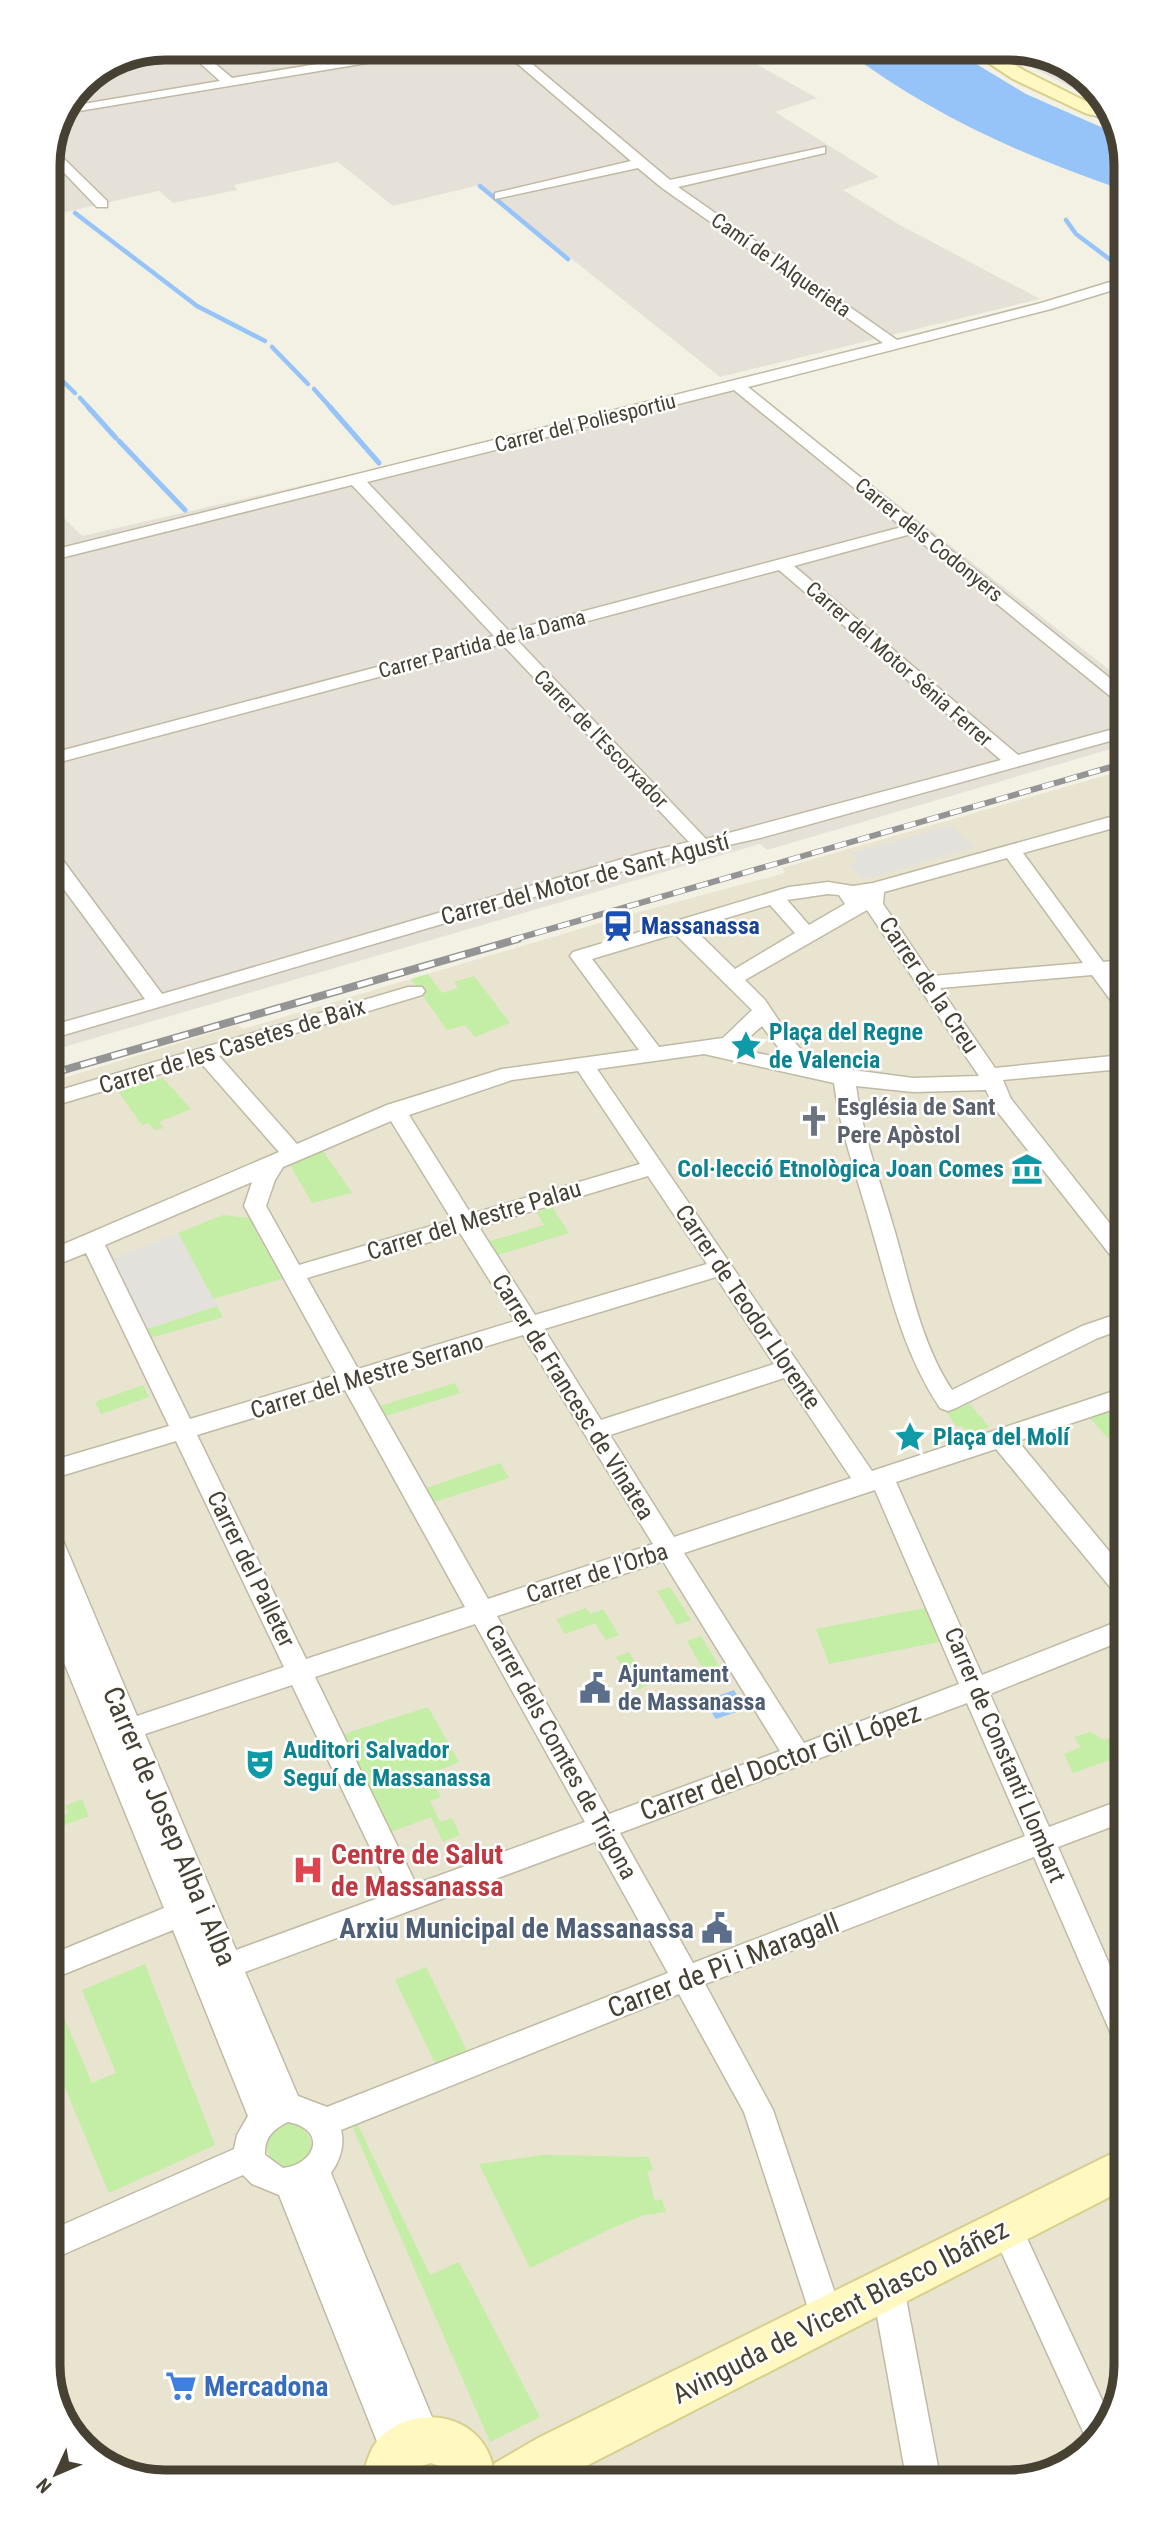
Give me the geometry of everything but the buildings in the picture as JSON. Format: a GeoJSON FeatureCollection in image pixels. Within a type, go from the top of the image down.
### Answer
{"type":"FeatureCollection","features":[{"type":"Feature","properties":{"kind":"street"},"geometry":{"type":"LineString","coordinates":[[202,59],[230,83]]}},
{"type":"Feature","properties":{"kind":"street"},"geometry":{"type":"LineString","coordinates":[[76,109],[367,59]]}},
{"type":"Feature","properties":{"kind":"street","name":"Camí de l'Alquerieta"},"geometry":{"type":"LineString","coordinates":[[519,59],[667,185],[894,344]]}},
{"type":"Feature","properties":{"kind":"street"},"geometry":{"type":"LineString","coordinates":[[995,60],[1100,113]]}},
{"type":"Feature","properties":{"kind":"street"},"geometry":{"type":"LineString","coordinates":[[1092,109],[1098,111]]}},
{"type":"Feature","properties":{"kind":"street","name":"Camí de l'Alquerieta"},"geometry":{"type":"LineString","coordinates":[[667,185],[820,150]]}},
{"type":"Feature","properties":{"kind":"street"},"geometry":{"type":"LineString","coordinates":[[60,160],[102,204]]}},
{"type":"Feature","properties":{"kind":"street"},"geometry":{"type":"LineString","coordinates":[[500,196],[641,163]]}},
{"type":"Feature","properties":{"kind":"street","name":"Carrer del Poliesportiu"},"geometry":{"type":"LineString","coordinates":[[60,553],[737,385],[1046,306],[1114,286]]}},
{"type":"Feature","properties":{"kind":"street","name":"Carrer dels Codonyers"},"geometry":{"type":"LineString","coordinates":[[737,385],[1114,690]]}},
{"type":"Feature","properties":{"kind":"street","name":"Carrer de l'Escorxador"},"geometry":{"type":"LineString","coordinates":[[357,481],[702,845]]}},
{"type":"Feature","properties":{"kind":"street","name":"Carrer Partida de la Dama"},"geometry":{"type":"LineString","coordinates":[[60,757],[915,528]]}},
{"type":"Feature","properties":{"kind":"street","name":"Carrer del Motor Sénia Ferrer"},"geometry":{"type":"LineString","coordinates":[[782,564],[1016,764]]}},
{"type":"Feature","properties":{"kind":"street","name":"Carrer del Motor de Sant Agustí"},"geometry":{"type":"LineString","coordinates":[[60,1031],[639,859],[1016,764],[1114,734]]}},
{"type":"Feature","properties":{"kind":"street"},"geometry":{"type":"LineString","coordinates":[[733,979],[808,935],[862,897],[1011,850],[1114,822]]}},
{"type":"Feature","properties":{"kind":"street"},"geometry":{"type":"LineString","coordinates":[[1011,850],[1114,990]]}},
{"type":"Feature","properties":{"kind":"street"},"geometry":{"type":"LineString","coordinates":[[60,869],[158,1001]]}},
{"type":"Feature","properties":{"kind":"street"},"geometry":{"type":"LineString","coordinates":[[653,1054],[580,956],[680,928],[773,897],[828,888],[862,897]]}},
{"type":"Feature","properties":{"kind":"street"},"geometry":{"type":"LineString","coordinates":[[773,897],[808,935]]}},
{"type":"Feature","properties":{"kind":"street","name":"Carrer de la Creu"},"geometry":{"type":"LineString","coordinates":[[862,897],[927,983],[992,1079],[1001,1101],[1114,1245]]}},
{"type":"Feature","properties":{"kind":"street"},"geometry":{"type":"LineString","coordinates":[[680,928],[758,1004],[761,1012],[806,1068]]}},
{"type":"Feature","properties":{"kind":"street"},"geometry":{"type":"LineString","coordinates":[[927,983],[1114,967]]}},
{"type":"Feature","properties":{"kind":"street","name":"Carrer de les Casetes de Baix"},"geometry":{"type":"LineString","coordinates":[[60,1097],[415,992]]}},
{"type":"Feature","properties":{"kind":"street"},"geometry":{"type":"LineString","coordinates":[[732,1049],[761,1012]]}},
{"type":"Feature","properties":{"kind":"street"},"geometry":{"type":"LineString","coordinates":[[60,1255],[395,1110],[509,1074],[699,1049],[732,1049],[844,1078],[913,1085],[978,1085],[999,1074],[1114,1063]]}},
{"type":"Feature","properties":{"kind":"street"},"geometry":{"type":"LineString","coordinates":[[204,1053],[285,1158]]}},
{"type":"Feature","properties":{"kind":"street","name":"Carrer de Teodor Llorente"},"geometry":{"type":"LineString","coordinates":[[583,1063],[789,1368],[875,1480]]}},
{"type":"Feature","properties":{"kind":"street"},"geometry":{"type":"LineString","coordinates":[[844,1078],[849,1115],[910,1320],[933,1383],[948,1402],[1111,1330]]}},
{"type":"Feature","properties":{"kind":"street","name":"Carrer de Francesc de Vinatea"},"geometry":{"type":"LineString","coordinates":[[395,1110],[797,1755]]}},
{"type":"Feature","properties":{"kind":"street"},"geometry":{"type":"LineString","coordinates":[[255,1206],[264,1179],[285,1158]]}},
{"type":"Feature","properties":{"kind":"street","name":"Carrer del Mestre Palau"},"geometry":{"type":"LineString","coordinates":[[295,1274],[654,1167]]}},
{"type":"Feature","properties":{"kind":"street","name":"Carrer dels Comtes de Trigona"},"geometry":{"type":"LineString","coordinates":[[222,1187],[255,1206],[295,1274],[758,2110],[827,2317]]}},
{"type":"Feature","properties":{"kind":"street","name":"Carrer del Palleter"},"geometry":{"type":"LineString","coordinates":[[92,1242],[408,1897]]}},
{"type":"Feature","properties":{"kind":"street","name":"Carrer del Mestre Serrano"},"geometry":{"type":"LineString","coordinates":[[59,1468],[722,1268]]}},
{"type":"Feature","properties":{"kind":"street"},"geometry":{"type":"LineString","coordinates":[[594,1431],[789,1368]]}},
{"type":"Feature","properties":{"kind":"street","name":"Carrer de l'Orba"},"geometry":{"type":"LineString","coordinates":[[129,1729],[1114,1400]]}},
{"type":"Feature","properties":{"kind":"street"},"geometry":{"type":"LineString","coordinates":[[1001,1438],[1114,1574]]}},
{"type":"Feature","properties":{"kind":"street","name":"Carrer de Constantí Llombart"},"geometry":{"type":"LineString","coordinates":[[875,1480],[977,1689],[1114,2008]]}},
{"type":"Feature","properties":{"kind":"street","name":"Carrer de Josep Alba i Alba"},"geometry":{"type":"LineString","coordinates":[[59,1564],[228,1966],[276,2113]]}},
{"type":"Feature","properties":{"kind":"street","name":"Carrer del Doctor Gil López"},"geometry":{"type":"LineString","coordinates":[[228,1966],[602,1825],[977,1689],[1114,1633]]}},
{"type":"Feature","properties":{"kind":"street","name":"Carrer de Josep Alba i Alba"},"geometry":{"type":"LineString","coordinates":[[59,1638],[181,1914],[276,2113]]}},
{"type":"Feature","properties":{"kind":"street","name":"Carrer de Pi i Maragall"},"geometry":{"type":"LineString","coordinates":[[323,2123],[687,1978],[1114,1814]]}},
{"type":"Feature","properties":{"kind":"street"},"geometry":{"type":"LineString","coordinates":[[59,1964],[181,1914]]}},
{"type":"Feature","properties":{"kind":"street"},"geometry":{"type":"LineString","coordinates":[[309,2112],[323,2123],[330,2144],[323,2164],[302,2176],[265,2175],[250,2157],[251,2135],[276,2113],[309,2112]]}},
{"type":"Feature","properties":{"kind":"street"},"geometry":{"type":"LineString","coordinates":[[59,2241],[250,2157]]}},
{"type":"Feature","properties":{"kind":"street","name":"Avinguda de Vicent Blasco Ibáñez"},"geometry":{"type":"LineString","coordinates":[[428,2461],[561,2467],[827,2317],[1114,2173]]}},
{"type":"Feature","properties":{"kind":"street"},"geometry":{"type":"LineString","coordinates":[[302,2176],[428,2461]]}},
{"type":"Feature","properties":{"kind":"street"},"geometry":{"type":"LineString","coordinates":[[1006,2227],[1096,2423]]}},
{"type":"Feature","properties":{"kind":"street"},"geometry":{"type":"LineString","coordinates":[[888,2288],[922,2470]]}},
{"type":"Feature","properties":{"kind":"shaded area"},"geometry":{"type":"Polygon","coordinates":[[[165,59],[748,60],[817,98],[775,112],[879,177],[843,190],[898,224],[1040,299],[720,377],[479,185],[393,206],[338,162],[234,185],[237,190],[173,203],[159,191],[60,213],[60,158],[70,118],[81,101],[106,77],[144,62],[165,59]]]}},
{"type":"Feature","properties":{"kind":"shaded area"},"geometry":{"type":"Polygon","coordinates":[[[1019,61],[1061,74],[1088,96],[1019,61]]]}},
{"type":"Feature","properties":{"kind":"shaded area"},"geometry":{"type":"Polygon","coordinates":[[[744,384],[1114,674],[1114,748],[767,850],[760,844],[60,1048],[60,514],[82,536],[744,384]]]}},
{"type":"Feature","properties":{"kind":"shaded area"},"geometry":{"type":"Polygon","coordinates":[[[1114,773],[1114,2365],[1108,2399],[1092,2429],[1067,2453],[1042,2465],[1008,2470],[158,2470],[125,2462],[101,2449],[77,2424],[65,2399],[59,2365],[60,1079],[238,1025],[243,1029],[613,919],[785,873],[782,868],[1114,773]]]}},
{"type":"Feature","properties":{"kind":"shaded area"},"geometry":{"type":"Polygon","coordinates":[[[951,825],[974,847],[863,880],[848,865],[859,862],[851,853],[951,825]]]}},
{"type":"Feature","properties":{"kind":"shaded area"},"geometry":{"type":"Polygon","coordinates":[[[178,1233],[217,1306],[147,1329],[112,1259],[178,1233]]]}},
{"type":"Feature","properties":{"kind":"green space"},"geometry":{"type":"Polygon","coordinates":[[[428,974],[442,993],[458,988],[454,982],[474,976],[510,1023],[475,1037],[465,1025],[447,1030],[411,979],[428,974]]]}},
{"type":"Feature","properties":{"kind":"green space"},"geometry":{"type":"Polygon","coordinates":[[[163,1078],[191,1109],[159,1122],[164,1128],[155,1130],[148,1123],[142,1125],[118,1091],[163,1078]]]}},
{"type":"Feature","properties":{"kind":"green space"},"geometry":{"type":"Polygon","coordinates":[[[323,1151],[352,1193],[312,1203],[290,1165],[323,1151]]]}},
{"type":"Feature","properties":{"kind":"green space"},"geometry":{"type":"Polygon","coordinates":[[[552,1207],[569,1233],[495,1256],[487,1242],[544,1225],[536,1212],[552,1207]]]}},
{"type":"Feature","properties":{"kind":"green space"},"geometry":{"type":"Polygon","coordinates":[[[223,1215],[249,1218],[282,1279],[213,1299],[178,1233],[223,1215]]]}},
{"type":"Feature","properties":{"kind":"green space"},"geometry":{"type":"Polygon","coordinates":[[[217,1306],[223,1317],[150,1338],[147,1329],[217,1306]]]}},
{"type":"Feature","properties":{"kind":"green space"},"geometry":{"type":"Polygon","coordinates":[[[455,1383],[460,1393],[386,1416],[380,1406],[455,1383]]]}},
{"type":"Feature","properties":{"kind":"green space"},"geometry":{"type":"Polygon","coordinates":[[[143,1385],[149,1397],[101,1414],[95,1402],[143,1385]]]}},
{"type":"Feature","properties":{"kind":"green space"},"geometry":{"type":"Polygon","coordinates":[[[970,1404],[989,1427],[970,1434],[963,1427],[956,1426],[947,1413],[970,1404]]]}},
{"type":"Feature","properties":{"kind":"green space"},"geometry":{"type":"Polygon","coordinates":[[[1114,1408],[1114,1445],[1089,1417],[1114,1408]]]}},
{"type":"Feature","properties":{"kind":"green space"},"geometry":{"type":"Polygon","coordinates":[[[500,1463],[509,1478],[434,1502],[426,1488],[500,1463]]]}},
{"type":"Feature","properties":{"kind":"green space"},"geometry":{"type":"Polygon","coordinates":[[[670,1587],[691,1620],[677,1625],[657,1591],[670,1587]]]}},
{"type":"Feature","properties":{"kind":"green space"},"geometry":{"type":"Polygon","coordinates":[[[586,1608],[590,1614],[603,1609],[619,1635],[606,1640],[595,1623],[565,1634],[556,1619],[586,1608]]]}},
{"type":"Feature","properties":{"kind":"green space"},"geometry":{"type":"Polygon","coordinates":[[[925,1608],[939,1642],[829,1664],[816,1629],[925,1608]]]}},
{"type":"Feature","properties":{"kind":"green space"},"geometry":{"type":"Polygon","coordinates":[[[701,1636],[722,1671],[707,1676],[687,1641],[701,1636]]]}},
{"type":"Feature","properties":{"kind":"green space"},"geometry":{"type":"Polygon","coordinates":[[[629,1652],[649,1685],[637,1690],[616,1657],[629,1652]]]}},
{"type":"Feature","properties":{"kind":"green space"},"geometry":{"type":"Polygon","coordinates":[[[428,1707],[459,1762],[430,1774],[441,1797],[430,1801],[440,1822],[452,1818],[460,1835],[443,1842],[431,1817],[391,1832],[344,1734],[428,1707]]]}},
{"type":"Feature","properties":{"kind":"green space"},"geometry":{"type":"Polygon","coordinates":[[[1090,1732],[1105,1740],[1111,1737],[1114,1741],[1114,1759],[1073,1773],[1064,1754],[1081,1747],[1074,1737],[1090,1732]]]}},
{"type":"Feature","properties":{"kind":"green space"},"geometry":{"type":"Polygon","coordinates":[[[82,1799],[89,1816],[59,1827],[59,1816],[68,1813],[65,1806],[82,1799]]]}},
{"type":"Feature","properties":{"kind":"green space"},"geometry":{"type":"Polygon","coordinates":[[[145,1964],[215,2145],[109,2193],[59,2074],[59,2006],[92,2083],[116,2073],[82,1990],[145,1964]]]}},
{"type":"Feature","properties":{"kind":"green space"},"geometry":{"type":"Polygon","coordinates":[[[426,1967],[467,2051],[435,2063],[395,1980],[426,1967]]]}},
{"type":"Feature","properties":{"kind":"green space"},"geometry":{"type":"Polygon","coordinates":[[[355,2119],[430,2275],[459,2262],[540,2417],[490,2442],[350,2121],[355,2119]]]}},
{"type":"Feature","properties":{"kind":"green space"},"geometry":{"type":"Polygon","coordinates":[[[289,2124],[304,2131],[311,2146],[304,2161],[289,2168],[274,2161],[267,2146],[274,2131],[289,2124]]]}},
{"type":"Feature","properties":{"kind":"green space"},"geometry":{"type":"Polygon","coordinates":[[[544,2155],[649,2157],[653,2170],[647,2171],[655,2201],[662,2199],[666,2212],[644,2215],[612,2228],[530,2268],[479,2164],[544,2155]]]}},
{"type":"Feature","properties":{"kind":"water"},"geometry":{"type":"Polygon","coordinates":[[[859,60],[970,60],[1026,94],[1107,130],[1114,165],[1114,187],[1011,147],[942,112],[859,60]]]}},
{"type":"Feature","properties":{"kind":"water"},"geometry":{"type":"Polygon","coordinates":[[[734,1690],[745,1709],[716,1719],[704,1701],[734,1690]]]}},
{"type":"Feature","properties":{"kind":"waterway"},"geometry":{"type":"LineString","coordinates":[[480,186],[568,259]]}},
{"type":"Feature","properties":{"kind":"waterway"},"geometry":{"type":"LineString","coordinates":[[75,213],[197,306],[265,341]]}},
{"type":"Feature","properties":{"kind":"waterway"},"geometry":{"type":"LineString","coordinates":[[1066,220],[1076,234],[1114,262]]}},
{"type":"Feature","properties":{"kind":"waterway"},"geometry":{"type":"LineString","coordinates":[[272,347],[308,384]]}},
{"type":"Feature","properties":{"kind":"waterway"},"geometry":{"type":"LineString","coordinates":[[60,378],[75,393]]}},
{"type":"Feature","properties":{"kind":"waterway"},"geometry":{"type":"LineString","coordinates":[[314,389],[332,409]]}},
{"type":"Feature","properties":{"kind":"waterway"},"geometry":{"type":"LineString","coordinates":[[80,398],[90,409]]}},
{"type":"Feature","properties":{"kind":"waterway"},"geometry":{"type":"LineString","coordinates":[[88,407],[116,438]]}},
{"type":"Feature","properties":{"kind":"waterway"},"geometry":{"type":"LineString","coordinates":[[330,407],[379,463]]}},
{"type":"Feature","properties":{"kind":"waterway"},"geometry":{"type":"LineString","coordinates":[[119,441],[185,510]]}},
{"type":"Feature","properties":{"kind":"railway"},"geometry":{"type":"LineString","coordinates":[[512,940],[1114,766]]}},
{"type":"Feature","properties":{"kind":"railway"},"geometry":{"type":"LineString","coordinates":[[60,1071],[518,939]]}},
{"type":"Feature","properties":{"kind":"place","name":"Massanassa"},"geometry":{"type":"Point","coordinates":[618,926]}},
{"type":"Feature","properties":{"kind":"place","name":"Plaça del Regne de Valencia"},"geometry":{"type":"Point","coordinates":[746,1046]}},
{"type":"Feature","properties":{"kind":"place","name":"Església de Sant Pere Apòstol"},"geometry":{"type":"Point","coordinates":[814,1121]}},
{"type":"Feature","properties":{"kind":"place","name":"Col·lecció Etnològica Joan Comes"},"geometry":{"type":"Point","coordinates":[1027,1169]}},
{"type":"Feature","properties":{"kind":"place","name":"Plaça del Molí"},"geometry":{"type":"Point","coordinates":[910,1437]}},
{"type":"Feature","properties":{"kind":"place","name":"Ajuntament de Massanassa"},"geometry":{"type":"Point","coordinates":[595,1688]}},
{"type":"Feature","properties":{"kind":"place","name":"Auditori Salvador Seguí de Massanassa"},"geometry":{"type":"Point","coordinates":[260,1764]}},
{"type":"Feature","properties":{"kind":"place","name":"Centre de Salut de Massanassa"},"geometry":{"type":"Point","coordinates":[308,1870]}},
{"type":"Feature","properties":{"kind":"place","name":"Arxiu Municipal de Massanassa"},"geometry":{"type":"Point","coordinates":[717,1928]}},
{"type":"Feature","properties":{"kind":"place","name":"Mercadona"},"geometry":{"type":"Point","coordinates":[181,2386]}}]}
